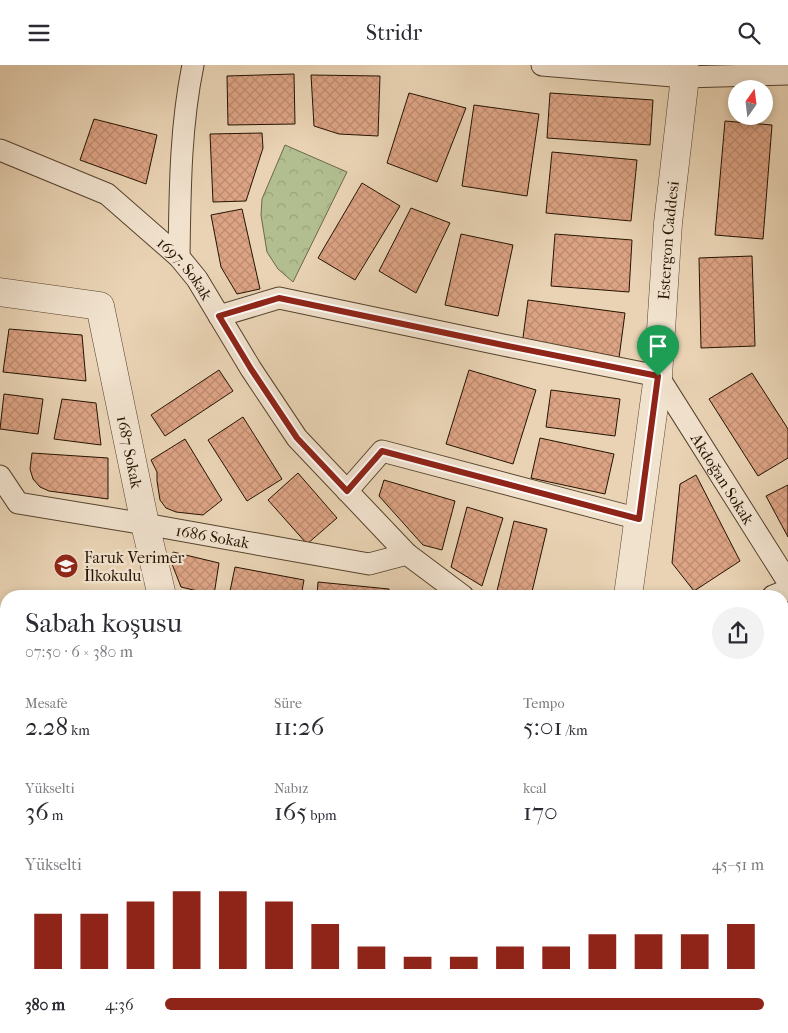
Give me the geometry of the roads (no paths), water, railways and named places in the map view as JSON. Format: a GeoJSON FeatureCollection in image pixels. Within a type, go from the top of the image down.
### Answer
{"type":"FeatureCollection","features":[{"type":"Feature","properties":{"kind":"street"},"geometry":{"type":"LineString","coordinates":[[178,257],[180,171],[187,93],[193,65]]}},
{"type":"Feature","properties":{"kind":"street"},"geometry":{"type":"LineString","coordinates":[[542,65],[788,74]]}},
{"type":"Feature","properties":{"kind":"street","name":"Estergon Caddesi"},"geometry":{"type":"LineString","coordinates":[[629,590],[658,376],[668,223],[684,71]]}},
{"type":"Feature","properties":{"kind":"street","name":"1697. Sokak"},"geometry":{"type":"LineString","coordinates":[[0,150],[107,194],[178,257],[197,279],[251,369],[297,438],[407,554],[455,590]]}},
{"type":"Feature","properties":{"kind":"street","name":"1687 Sokak"},"geometry":{"type":"LineString","coordinates":[[0,293],[100,306],[161,590]]}},
{"type":"Feature","properties":{"kind":"street"},"geometry":{"type":"LineString","coordinates":[[219,316],[279,298],[658,376]]}},
{"type":"Feature","properties":{"kind":"street","name":"Akdoğan Sokak"},"geometry":{"type":"LineString","coordinates":[[658,376],[788,582]]}},
{"type":"Feature","properties":{"kind":"street"},"geometry":{"type":"LineString","coordinates":[[347,491],[382,451],[639,519]]}},
{"type":"Feature","properties":{"kind":"street","name":"1686 Sokak"},"geometry":{"type":"LineString","coordinates":[[0,476],[18,503],[369,565],[407,554]]}},
{"type":"Feature","properties":{"kind":"place","name":"Faruk Verimer İlkokulu"},"geometry":{"type":"Point","coordinates":[66,566]}}]}
